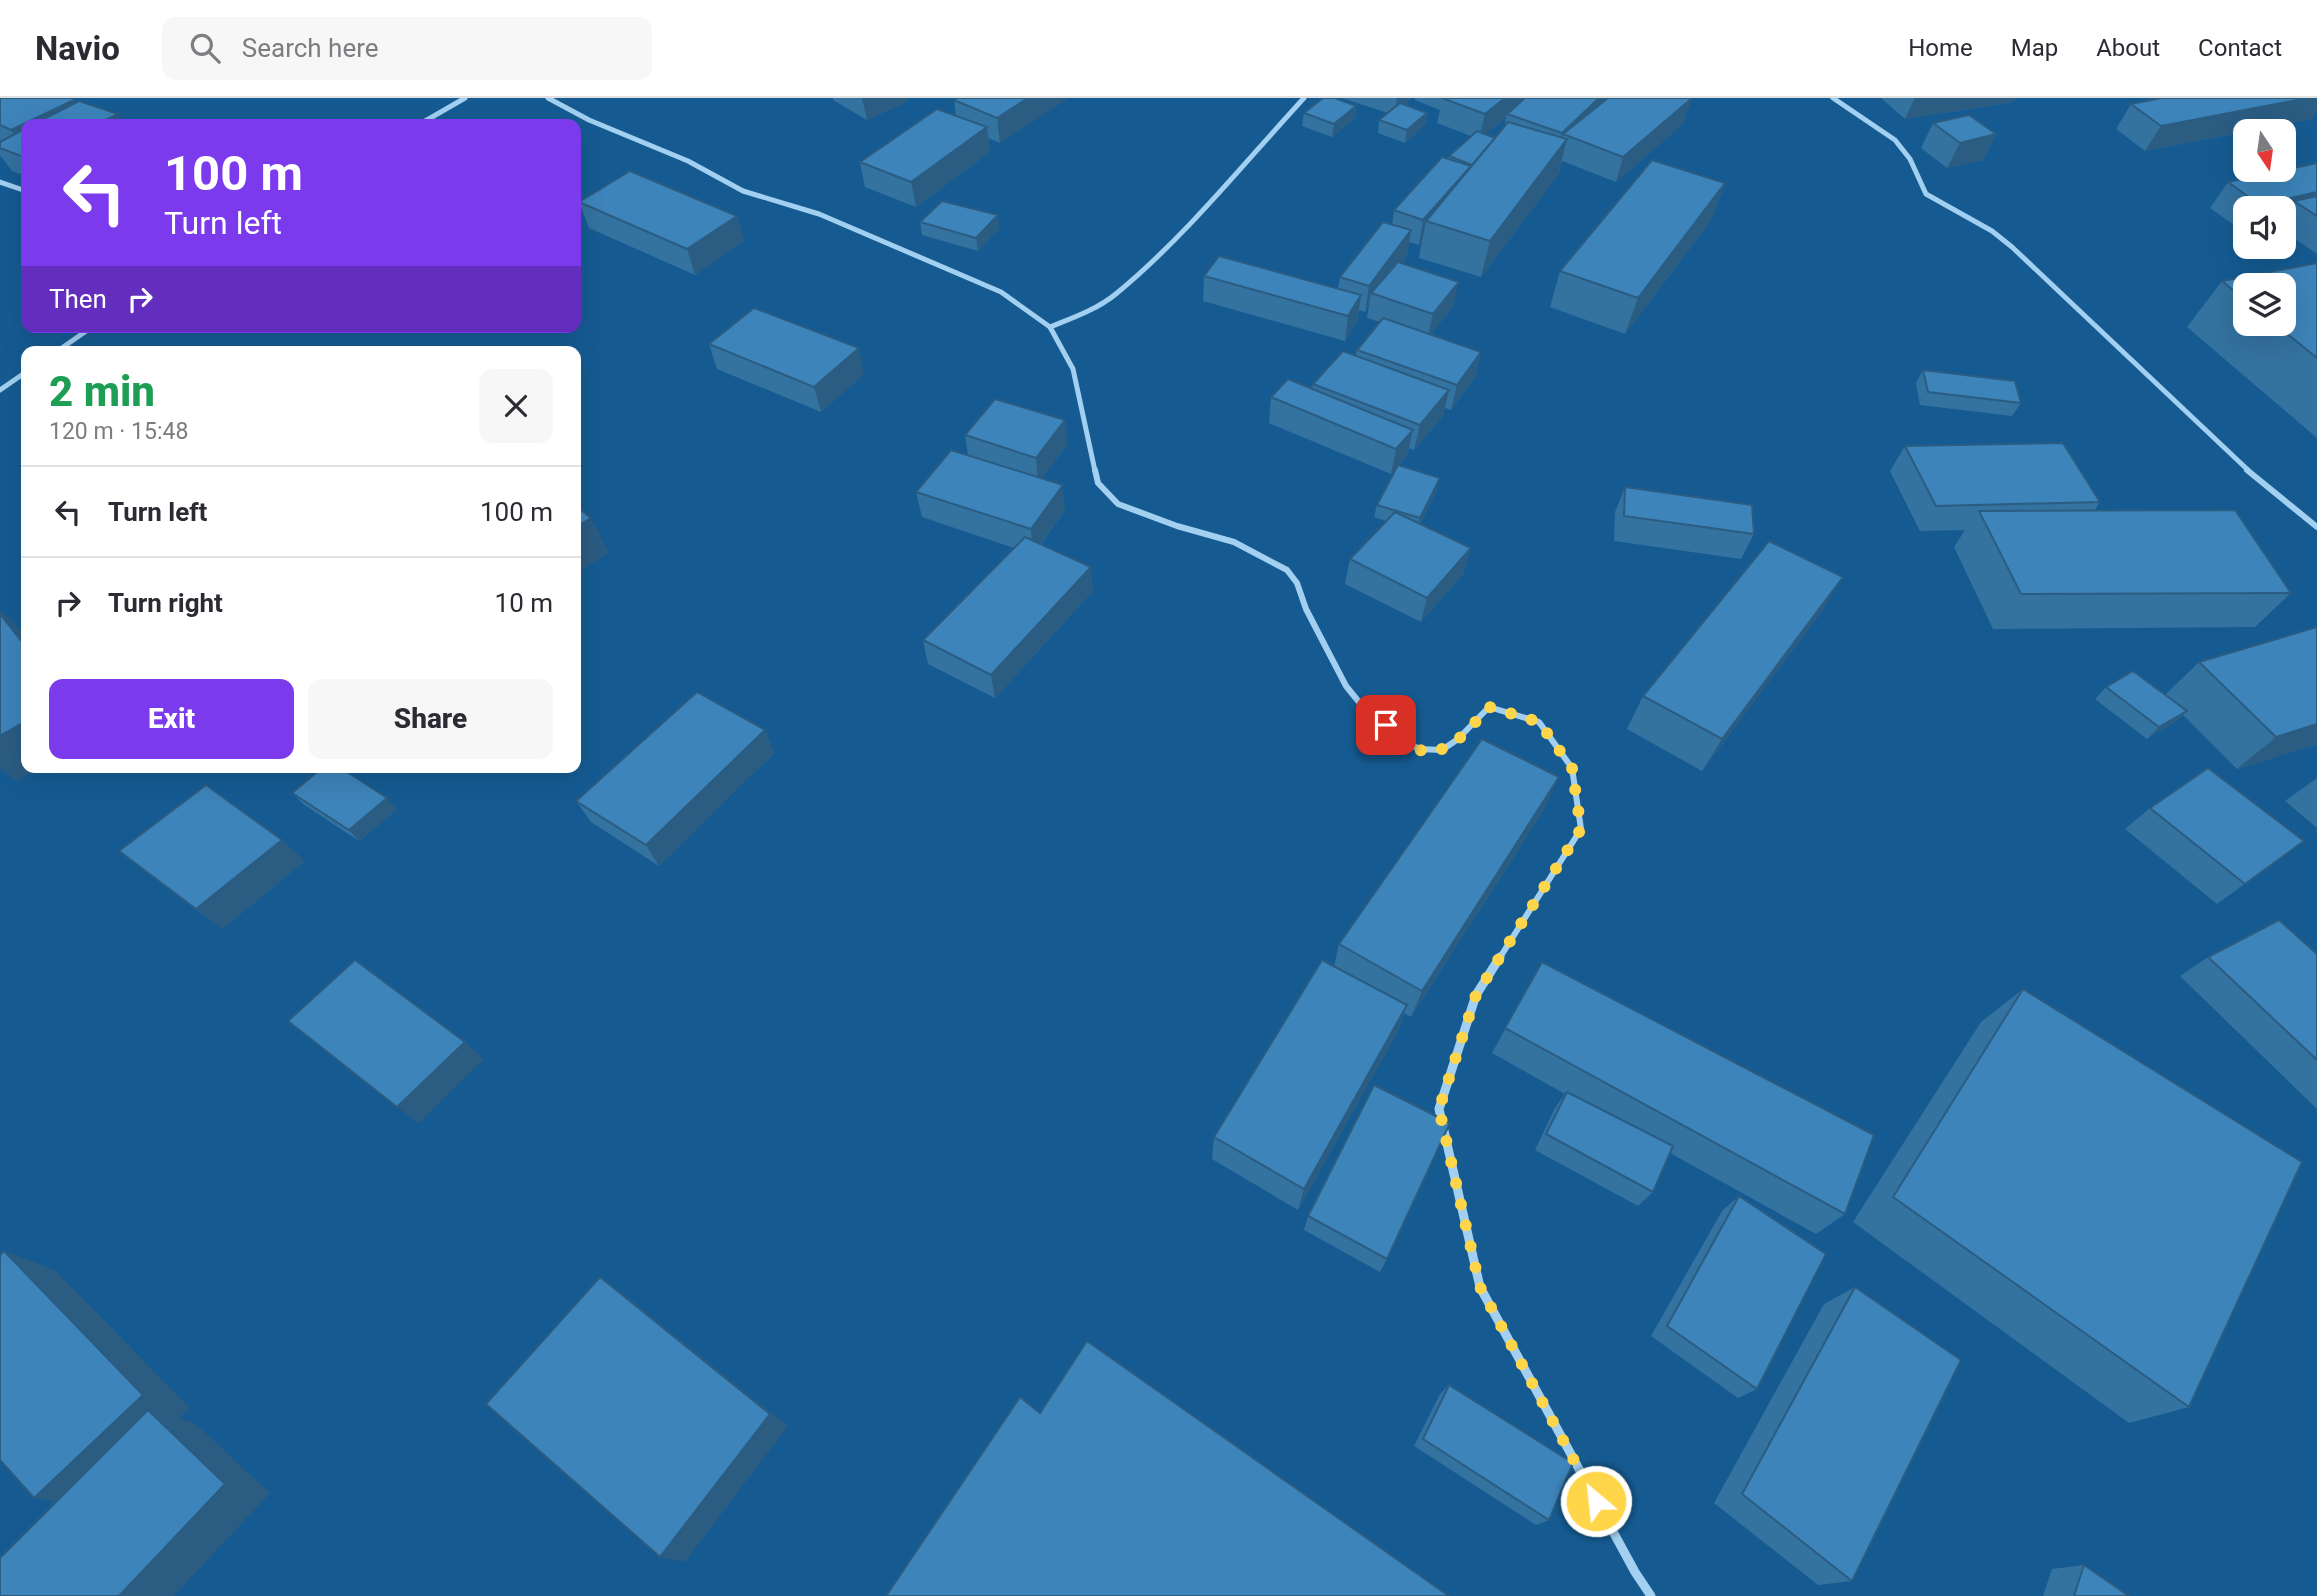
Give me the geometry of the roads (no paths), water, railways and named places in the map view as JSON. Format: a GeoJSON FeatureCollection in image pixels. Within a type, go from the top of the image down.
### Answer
{"type":"FeatureCollection","features":[{"type":"Feature","properties":{"kind":"street"},"geometry":{"type":"LineString","coordinates":[[429,119],[465,98]]}},
{"type":"Feature","properties":{"kind":"street"},"geometry":{"type":"LineString","coordinates":[[548,98],[589,120],[688,161],[743,191],[819,214],[884,244],[1002,292],[1050,327],[1073,369],[1098,483],[1118,505],[1234,542],[1287,570],[1297,583],[1306,609],[1346,687],[1363,707],[1418,749],[1442,750],[1458,739],[1489,707],[1539,722],[1572,768],[1581,829],[1476,995],[1439,1109],[1480,1287],[1635,1572],[1651,1596]]}},
{"type":"Feature","properties":{"kind":"street"},"geometry":{"type":"LineString","coordinates":[[1050,327],[1086,313],[1116,294],[1176,236],[1304,98]]}},
{"type":"Feature","properties":{"kind":"street"},"geometry":{"type":"LineString","coordinates":[[1833,98],[1899,143],[1912,162],[1919,186],[1926,194],[1992,231],[2012,247],[2230,456],[2317,527]]}},
{"type":"Feature","properties":{"kind":"street"},"geometry":{"type":"LineString","coordinates":[[0,182],[21,189]]}},
{"type":"Feature","properties":{"kind":"street"},"geometry":{"type":"LineString","coordinates":[[65,346],[83,333]]}},
{"type":"Feature","properties":{"kind":"street"},"geometry":{"type":"LineString","coordinates":[[0,390],[21,375]]}}]}
